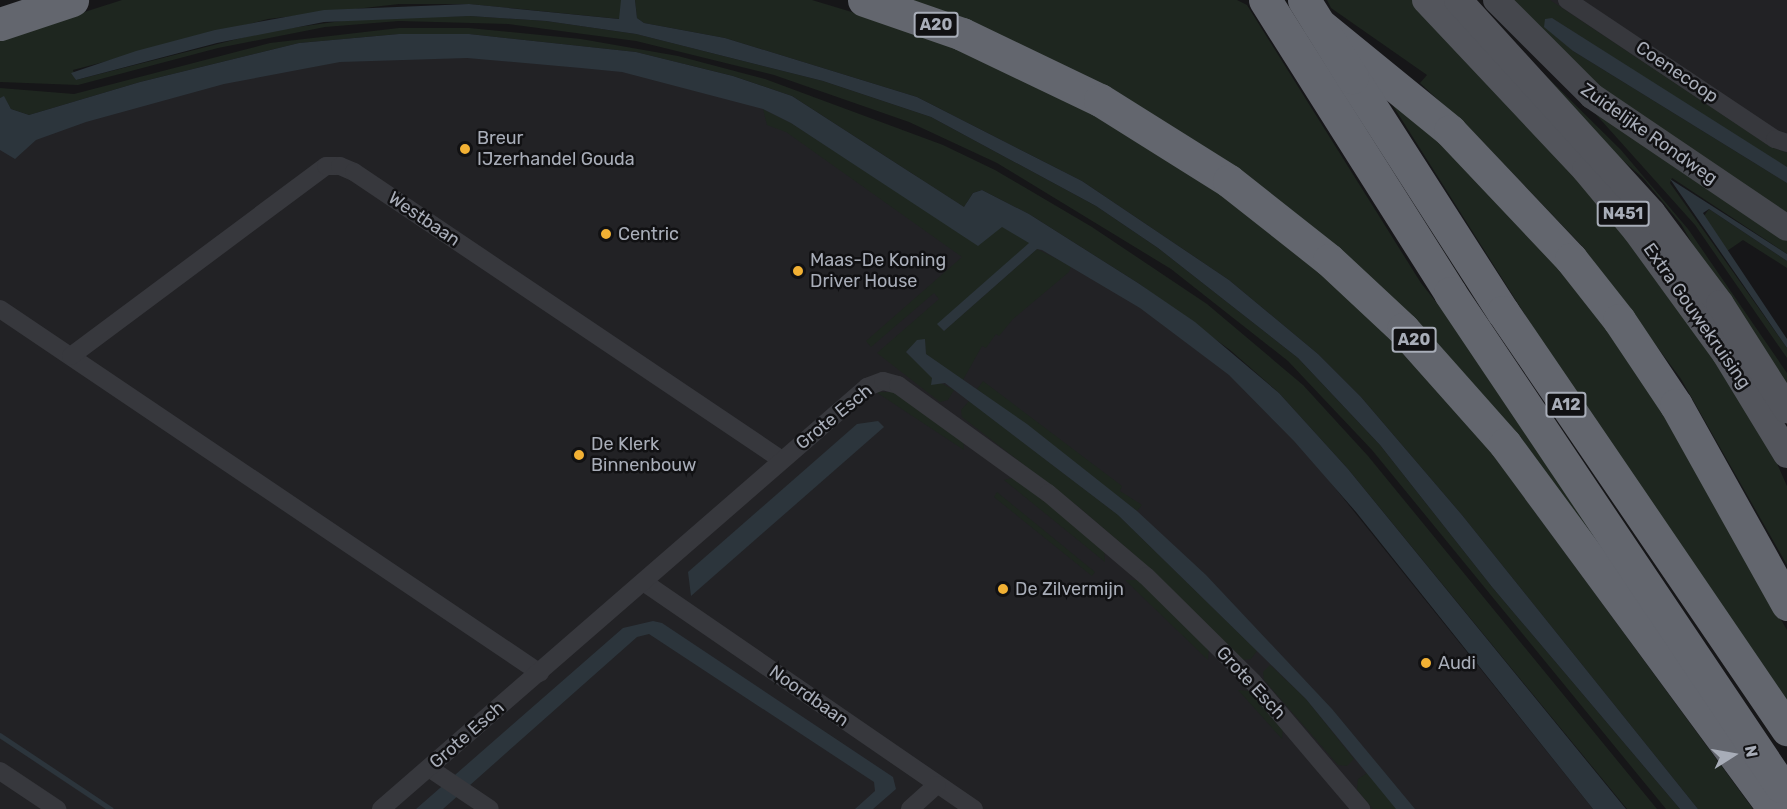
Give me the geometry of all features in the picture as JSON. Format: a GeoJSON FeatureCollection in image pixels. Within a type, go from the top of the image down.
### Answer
{"type":"FeatureCollection","features":[{"type":"Feature","properties":{"kind":"highway"},"geometry":{"type":"LineString","coordinates":[[0,24],[72,0]]}},
{"type":"Feature","properties":{"kind":"highway","name":"A20"},"geometry":{"type":"LineString","coordinates":[[864,0],[1008,54],[1100,100],[1219,174],[1299,234],[1392,318],[1504,444],[1774,809]]}},
{"type":"Feature","properties":{"kind":"highway","name":"A12"},"geometry":{"type":"LineString","coordinates":[[1265,0],[1283,15],[1450,292],[1787,794]]}},
{"type":"Feature","properties":{"kind":"highway","name":"A12"},"geometry":{"type":"LineString","coordinates":[[1304,0],[1503,312],[1787,729]]}},
{"type":"Feature","properties":{"kind":"highway"},"geometry":{"type":"LineString","coordinates":[[1283,15],[1424,106],[1494,173],[1571,258],[1619,320],[1676,405],[1787,604]]}},
{"type":"Feature","properties":{"kind":"main road","name":"Extra Gouwekruising"},"geometry":{"type":"LineString","coordinates":[[1426,0],[1580,163],[1636,230],[1720,344],[1787,454]]}},
{"type":"Feature","properties":{"kind":"main road","name":"Extra Gouwekruising"},"geometry":{"type":"LineString","coordinates":[[1458,0],[1651,212],[1725,311],[1787,409]]}},
{"type":"Feature","properties":{"kind":"main road","name":"Zuidelijke Rondweg"},"geometry":{"type":"LineString","coordinates":[[1496,0],[1592,96],[1787,228]]}},
{"type":"Feature","properties":{"kind":"street","name":"Coenecoop"},"geometry":{"type":"LineString","coordinates":[[1567,0],[1775,139],[1787,143]]}},
{"type":"Feature","properties":{"kind":"street","name":"Westbaan"},"geometry":{"type":"LineString","coordinates":[[71,356],[326,166],[339,166],[354,172],[782,460]]}},
{"type":"Feature","properties":{"kind":"street"},"geometry":{"type":"LineString","coordinates":[[0,309],[540,673]]}},
{"type":"Feature","properties":{"kind":"street","name":"Grote Esch"},"geometry":{"type":"LineString","coordinates":[[381,809],[436,773],[540,673],[645,583],[782,460],[867,387],[883,381],[898,385],[1048,493],[1146,576],[1253,682],[1361,809]]}},
{"type":"Feature","properties":{"kind":"street","name":"Noordbaan"},"geometry":{"type":"LineString","coordinates":[[645,583],[974,809]]}},
{"type":"Feature","properties":{"kind":"street"},"geometry":{"type":"LineString","coordinates":[[0,771],[57,809]]}},
{"type":"Feature","properties":{"kind":"street"},"geometry":{"type":"LineString","coordinates":[[436,773],[490,809]]}},
{"type":"Feature","properties":{"kind":"street"},"geometry":{"type":"LineString","coordinates":[[910,809],[937,785]]}},
{"type":"Feature","properties":{"kind":"shaded area"},"geometry":{"type":"Polygon","coordinates":[[[122,0],[621,0],[622,14],[620,19],[469,4],[399,4],[268,19],[73,70],[76,80],[269,31],[363,18],[470,16],[546,21],[636,34],[823,81],[931,117],[1096,206],[1158,248],[1298,358],[1380,445],[1492,587],[1680,809],[1666,809],[1372,450],[1288,361],[1171,269],[997,163],[909,122],[774,75],[636,41],[508,24],[399,21],[325,27],[218,48],[78,85],[0,82],[0,39],[122,0]]]}},
{"type":"Feature","properties":{"kind":"shaded area"},"geometry":{"type":"Polygon","coordinates":[[[621,0],[635,0],[637,18],[644,23],[725,38],[917,97],[1082,181],[1229,280],[1318,354],[1361,397],[1462,515],[1698,809],[1680,809],[1492,587],[1380,445],[1298,358],[1158,248],[1096,206],[931,117],[823,81],[636,34],[546,21],[470,16],[324,22],[217,43],[76,80],[71,73],[136,51],[215,30],[324,10],[469,4],[619,19],[621,0]]]}},
{"type":"Feature","properties":{"kind":"shaded area"},"geometry":{"type":"Polygon","coordinates":[[[635,0],[812,0],[898,26],[967,52],[1067,99],[1192,174],[1276,235],[1382,328],[1475,430],[1753,809],[1698,809],[1462,515],[1361,397],[1318,354],[1229,280],[1082,181],[917,97],[725,38],[644,23],[637,18],[635,0]]]}},
{"type":"Feature","properties":{"kind":"shaded area"},"geometry":{"type":"Polygon","coordinates":[[[906,0],[1237,0],[1247,5],[1421,283],[1448,317],[1606,552],[1357,270],[906,0]]]}},
{"type":"Feature","properties":{"kind":"shaded area"},"geometry":{"type":"Polygon","coordinates":[[[1327,0],[1415,0],[1594,192],[1760,425],[1787,486],[1787,565],[1681,379],[1583,247],[1479,138],[1420,83],[1427,75],[1331,8],[1327,0]]]}},
{"type":"Feature","properties":{"kind":"shaded area"},"geometry":{"type":"Polygon","coordinates":[[[1508,0],[1550,0],[1771,147],[1787,153],[1787,167],[1783,167],[1552,18],[1573,51],[1787,183],[1787,219],[1629,116],[1508,0]]]}},
{"type":"Feature","properties":{"kind":"shaded area"},"geometry":{"type":"Polygon","coordinates":[[[1525,0],[1787,0],[1787,185],[1525,0]]]}},
{"type":"Feature","properties":{"kind":"shaded area"},"geometry":{"type":"Polygon","coordinates":[[[1552,18],[1787,167],[1787,183],[1573,51],[1544,27],[1545,19],[1552,18]]]}},
{"type":"Feature","properties":{"kind":"shaded area"},"geometry":{"type":"Polygon","coordinates":[[[399,28],[469,28],[581,39],[678,56],[765,79],[943,145],[995,170],[1092,227],[1207,304],[1303,385],[1368,456],[1657,809],[1627,809],[1348,469],[1279,393],[1230,350],[1138,283],[1029,214],[982,190],[973,193],[964,207],[792,96],[733,76],[636,52],[469,34],[399,34],[299,43],[140,82],[29,115],[11,109],[4,97],[0,98],[0,88],[74,94],[270,43],[399,28]]]}},
{"type":"Feature","properties":{"kind":"shaded area"},"geometry":{"type":"Polygon","coordinates":[[[399,34],[469,34],[636,52],[733,76],[792,96],[964,207],[973,193],[982,190],[1029,214],[1138,283],[1195,322],[1279,393],[1348,469],[1626,809],[1593,809],[1356,512],[1294,441],[1229,375],[1140,308],[1037,249],[944,331],[937,324],[1029,243],[1002,227],[978,246],[791,123],[763,109],[622,72],[467,58],[340,62],[224,84],[86,122],[36,140],[15,159],[0,150],[0,98],[4,96],[11,109],[29,115],[140,82],[299,43],[399,34]]]}},
{"type":"Feature","properties":{"kind":"shaded area"},"geometry":{"type":"Polygon","coordinates":[[[561,52],[780,104],[1130,289],[1254,387],[1593,809],[0,809],[0,121],[323,53],[561,52]]]}},
{"type":"Feature","properties":{"kind":"shaded area"},"geometry":{"type":"Polygon","coordinates":[[[1532,62],[1621,150],[1688,229],[1787,373],[1787,384],[1705,266],[1681,224],[1643,178],[1612,151],[1532,62]]]}},
{"type":"Feature","properties":{"kind":"shaded area"},"geometry":{"type":"Polygon","coordinates":[[[1383,90],[1509,208],[1639,369],[1787,630],[1787,701],[1541,340],[1383,90]]]}},
{"type":"Feature","properties":{"kind":"shaded area"},"geometry":{"type":"Polygon","coordinates":[[[763,109],[791,123],[902,195],[1002,226],[1030,243],[938,324],[944,331],[1037,249],[1071,266],[1069,272],[1013,319],[999,336],[996,334],[986,348],[982,346],[963,380],[926,354],[925,339],[917,341],[906,352],[937,381],[954,390],[948,400],[940,402],[877,353],[939,299],[934,293],[871,347],[866,341],[962,257],[786,132],[767,125],[763,109]]]}},
{"type":"Feature","properties":{"kind":"shaded area"},"geometry":{"type":"Polygon","coordinates":[[[1592,110],[1787,236],[1787,254],[1672,178],[1670,183],[1787,348],[1787,358],[1695,225],[1592,110]]]}},
{"type":"Feature","properties":{"kind":"shaded area"},"geometry":{"type":"Polygon","coordinates":[[[1670,179],[1787,254],[1787,261],[1709,209],[1703,213],[1787,339],[1787,348],[1670,179]]]}},
{"type":"Feature","properties":{"kind":"shaded area"},"geometry":{"type":"Polygon","coordinates":[[[1709,209],[1787,261],[1787,268],[1743,240],[1727,251],[1703,217],[1709,209]]]}},
{"type":"Feature","properties":{"kind":"shaded area"},"geometry":{"type":"Polygon","coordinates":[[[925,339],[926,354],[1027,424],[1137,511],[1206,575],[1332,709],[1415,809],[1396,809],[1306,699],[1118,515],[945,383],[931,385],[932,378],[906,352],[917,340],[925,339]]]}},
{"type":"Feature","properties":{"kind":"shaded area"},"geometry":{"type":"Polygon","coordinates":[[[983,381],[1122,486],[1120,491],[1142,505],[1137,511],[977,389],[983,381]]]}},
{"type":"Feature","properties":{"kind":"shaded area"},"geometry":{"type":"Polygon","coordinates":[[[876,392],[894,392],[963,437],[964,450],[876,392]]]}},
{"type":"Feature","properties":{"kind":"shaded area"},"geometry":{"type":"Polygon","coordinates":[[[969,401],[1118,515],[1257,651],[1251,659],[1243,660],[1136,556],[1080,508],[962,417],[961,410],[969,401]]]}},
{"type":"Feature","properties":{"kind":"shaded area"},"geometry":{"type":"Polygon","coordinates":[[[878,421],[884,427],[691,596],[688,572],[857,424],[878,421]]]}},
{"type":"Feature","properties":{"kind":"shaded area"},"geometry":{"type":"Polygon","coordinates":[[[1016,477],[1104,548],[1105,562],[1004,480],[1016,477]]]}},
{"type":"Feature","properties":{"kind":"shaded area"},"geometry":{"type":"Polygon","coordinates":[[[997,492],[1095,572],[1092,576],[994,497],[997,492]]]}},
{"type":"Feature","properties":{"kind":"shaded area"},"geometry":{"type":"Polygon","coordinates":[[[1125,580],[1138,580],[1209,647],[1208,660],[1125,580]]]}},
{"type":"Feature","properties":{"kind":"shaded area"},"geometry":{"type":"Polygon","coordinates":[[[653,621],[662,623],[893,777],[896,789],[873,809],[855,809],[875,791],[874,782],[649,634],[637,637],[443,809],[416,809],[623,628],[653,621]]]}},
{"type":"Feature","properties":{"kind":"shaded area"},"geometry":{"type":"Polygon","coordinates":[[[1270,665],[1306,699],[1354,759],[1347,766],[1338,765],[1264,680],[1263,672],[1270,665]]]}},
{"type":"Feature","properties":{"kind":"shaded area"},"geometry":{"type":"Polygon","coordinates":[[[1238,690],[1251,691],[1283,725],[1282,739],[1238,690]]]}},
{"type":"Feature","properties":{"kind":"shaded area"},"geometry":{"type":"Polygon","coordinates":[[[1367,773],[1398,809],[1373,809],[1357,790],[1358,779],[1367,773]]]}},
{"type":"Feature","properties":{"kind":"waterway"},"geometry":{"type":"LineString","coordinates":[[0,735],[111,809]]}},
{"type":"Feature","properties":{"kind":"place","name":"Breur IJzerhandel Gouda"},"geometry":{"type":"Point","coordinates":[465,149]}},
{"type":"Feature","properties":{"kind":"place","name":"Centric"},"geometry":{"type":"Point","coordinates":[606,234]}},
{"type":"Feature","properties":{"kind":"place","name":"Maas-De Koning Driver House"},"geometry":{"type":"Point","coordinates":[798,271]}},
{"type":"Feature","properties":{"kind":"place","name":"De Klerk Binnenbouw"},"geometry":{"type":"Point","coordinates":[579,455]}},
{"type":"Feature","properties":{"kind":"place","name":"De Zilvermijn"},"geometry":{"type":"Point","coordinates":[1003,589]}},
{"type":"Feature","properties":{"kind":"place","name":"Audi"},"geometry":{"type":"Point","coordinates":[1426,663]}}]}
